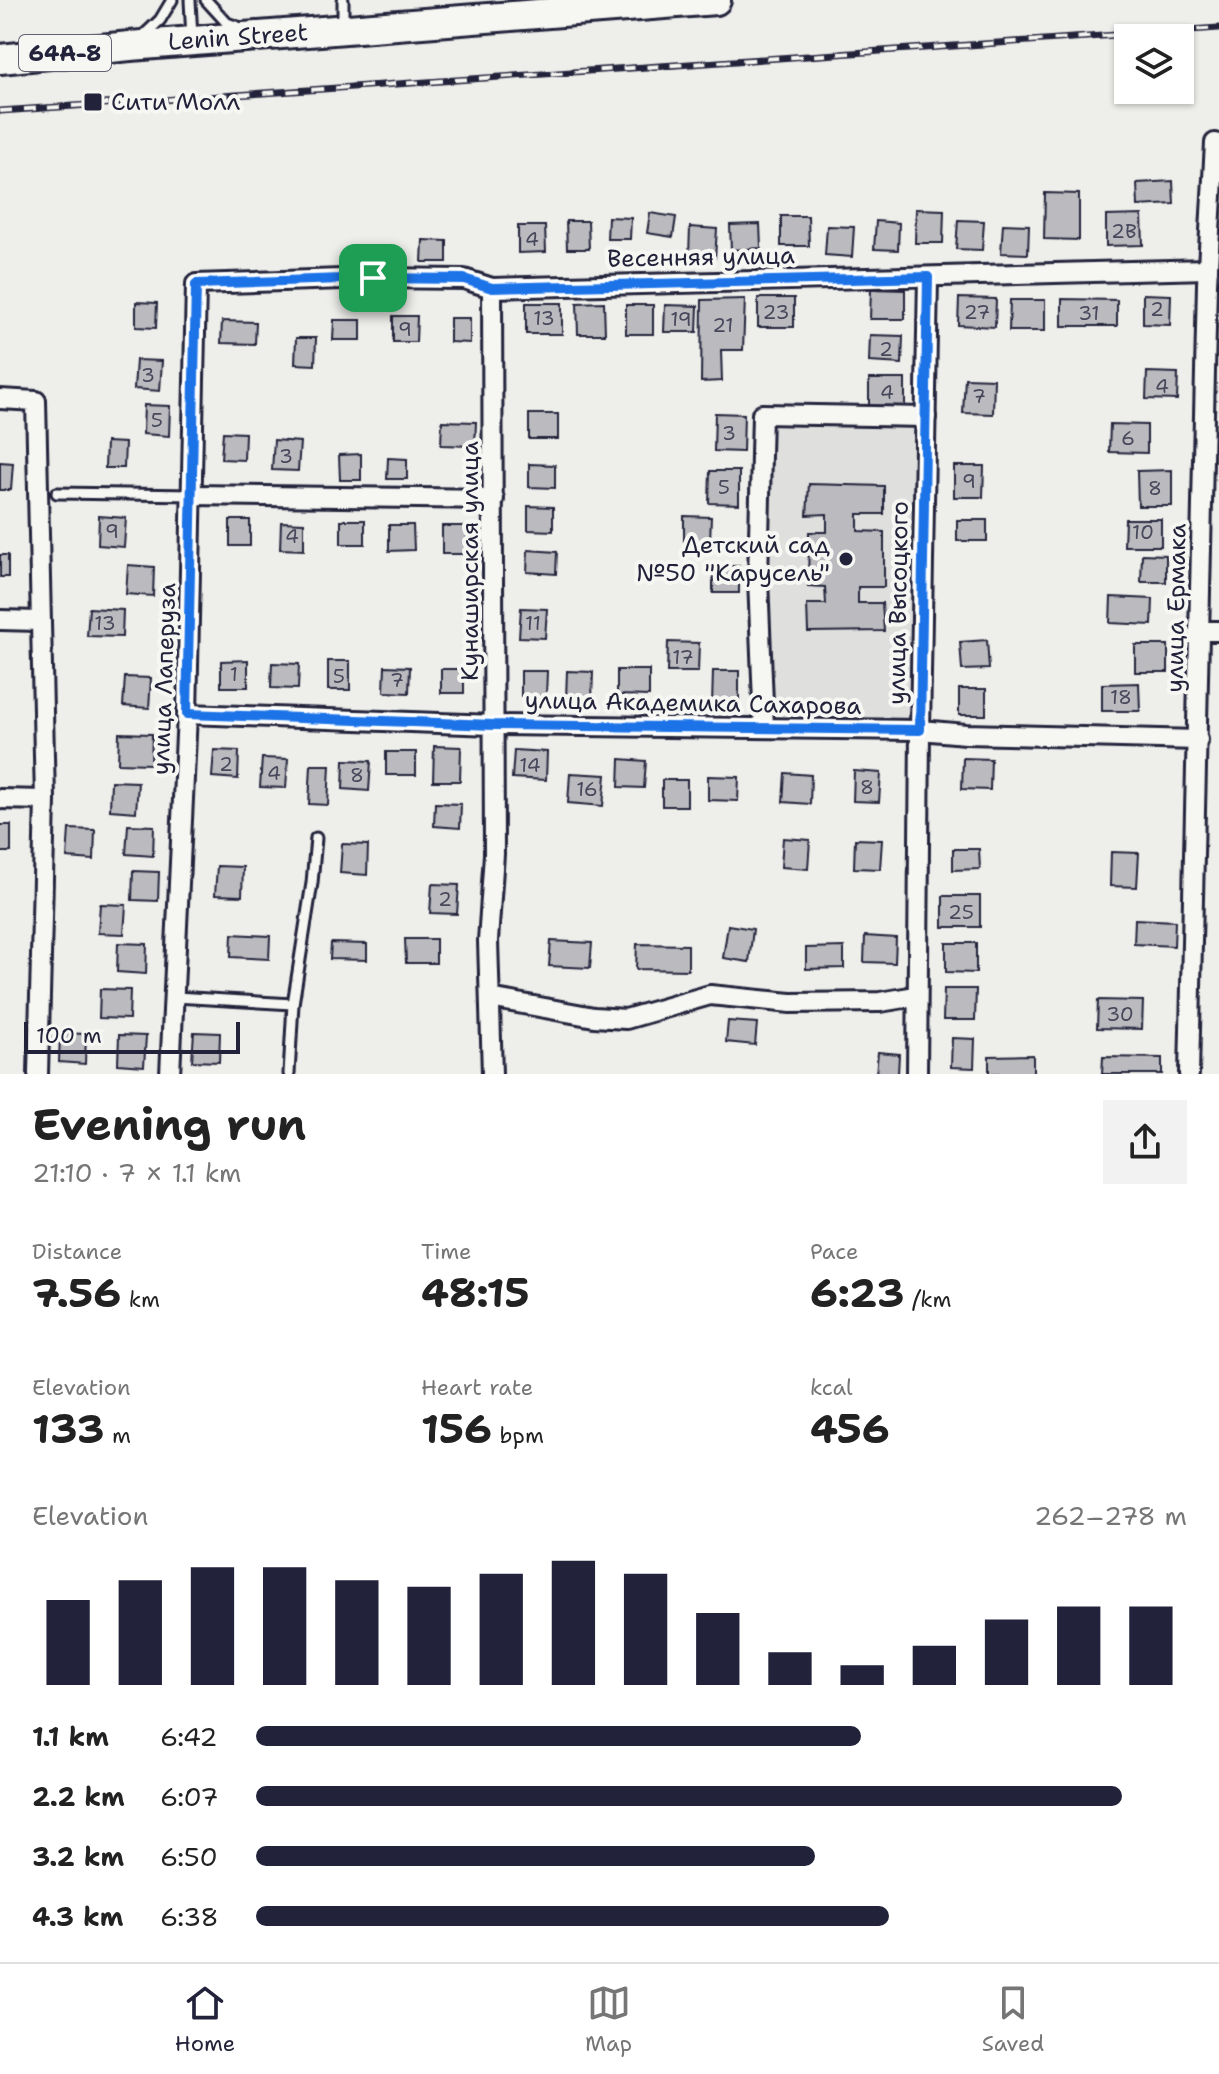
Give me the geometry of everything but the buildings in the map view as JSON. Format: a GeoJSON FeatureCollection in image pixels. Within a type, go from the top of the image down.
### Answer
{"type":"FeatureCollection","features":[{"type":"Feature","properties":{"kind":"main road","name":"Lenin Street"},"geometry":{"type":"LineString","coordinates":[[0,59],[716,0]]}},
{"type":"Feature","properties":{"kind":"street","name":"улица Ермака"},"geometry":{"type":"LineString","coordinates":[[1189,1074],[1208,269],[1215,143]]}},
{"type":"Feature","properties":{"kind":"street","name":"Весенняя улица"},"geometry":{"type":"LineString","coordinates":[[196,284],[373,278],[464,279],[492,288],[1208,269]]}},
{"type":"Feature","properties":{"kind":"street","name":"улица Высоцкого"},"geometry":{"type":"LineString","coordinates":[[917,1074],[928,277]]}},
{"type":"Feature","properties":{"kind":"street","name":"улица Лаперуза"},"geometry":{"type":"LineString","coordinates":[[170,1074],[187,714],[194,495],[196,284]]}},
{"type":"Feature","properties":{"kind":"street","name":"Кунаширская улица"},"geometry":{"type":"LineString","coordinates":[[492,288],[494,854],[488,941],[492,1074]]}},
{"type":"Feature","properties":{"kind":"street"},"geometry":{"type":"LineString","coordinates":[[0,399],[36,401],[45,800],[38,1074]]}},
{"type":"Feature","properties":{"kind":"street"},"geometry":{"type":"LineString","coordinates":[[764,728],[758,579],[762,414],[926,417]]}},
{"type":"Feature","properties":{"kind":"street"},"geometry":{"type":"LineString","coordinates":[[194,495],[494,499]]}},
{"type":"Feature","properties":{"kind":"street"},"geometry":{"type":"LineString","coordinates":[[0,620],[39,621]]}},
{"type":"Feature","properties":{"kind":"street"},"geometry":{"type":"LineString","coordinates":[[1199,631],[1219,631]]}},
{"type":"Feature","properties":{"kind":"street","name":"улица Академика Сахарова"},"geometry":{"type":"LineString","coordinates":[[187,714],[494,725],[920,730],[1198,740]]}},
{"type":"Feature","properties":{"kind":"street"},"geometry":{"type":"LineString","coordinates":[[0,799],[45,800]]}},
{"type":"Feature","properties":{"kind":"street"},"geometry":{"type":"LineString","coordinates":[[490,998],[594,1017],[626,1019],[710,995],[791,1003],[880,1002],[916,996]]}},
{"type":"Feature","properties":{"kind":"lane"},"geometry":{"type":"LineString","coordinates":[[130,46],[160,20],[172,0]]}},
{"type":"Feature","properties":{"kind":"lane"},"geometry":{"type":"LineString","coordinates":[[190,0],[192,41]]}},
{"type":"Feature","properties":{"kind":"lane"},"geometry":{"type":"LineString","coordinates":[[206,0],[227,23],[255,33],[275,35]]}},
{"type":"Feature","properties":{"kind":"lane"},"geometry":{"type":"LineString","coordinates":[[343,0],[343,29]]}},
{"type":"Feature","properties":{"kind":"lane"},"geometry":{"type":"LineString","coordinates":[[57,493],[194,495]]}},
{"type":"Feature","properties":{"kind":"lane"},"geometry":{"type":"LineString","coordinates":[[289,1074],[293,1004],[316,838]]}},
{"type":"Feature","properties":{"kind":"lane"},"geometry":{"type":"LineString","coordinates":[[175,997],[293,1004]]}},
{"type":"Feature","properties":{"kind":"shaded area"},"geometry":{"type":"Polygon","coordinates":[[[766,419],[923,422],[916,726],[768,724],[766,419]]]}},
{"type":"Feature","properties":{"kind":"railway"},"geometry":{"type":"LineString","coordinates":[[0,111],[1219,28]]}},
{"type":"Feature","properties":{"kind":"place","name":"Сити Молл"},"geometry":{"type":"Point","coordinates":[93,102]}},
{"type":"Feature","properties":{"kind":"place","name":"Детский сад №50 \"Карусель\""},"geometry":{"type":"Point","coordinates":[846,559]}},
{"type":"Feature","properties":{"kind":"route"},"geometry":{"type":"LineString","coordinates":[[928,277],[920,730],[494,725],[187,714],[194,495],[196,284],[373,278],[464,279],[492,288],[928,277]]}}]}
